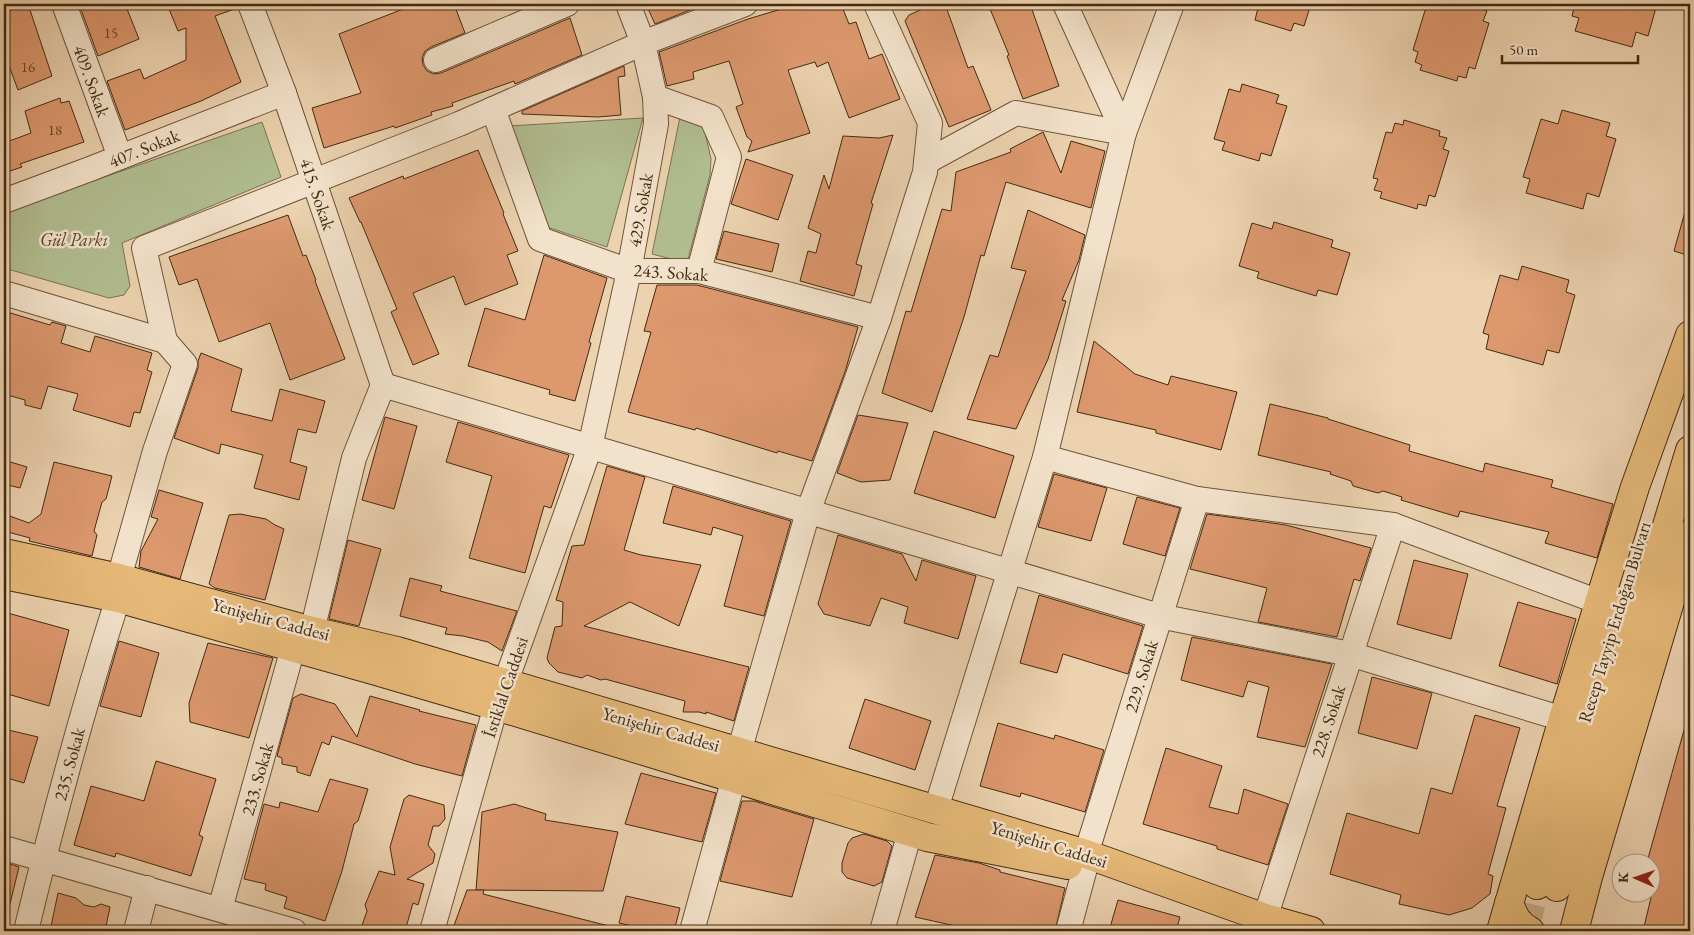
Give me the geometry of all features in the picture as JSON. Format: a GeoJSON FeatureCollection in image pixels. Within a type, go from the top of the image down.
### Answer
{"type":"FeatureCollection","features":[{"type":"Feature","properties":{"kind":"main road"},"geometry":{"type":"LineString","coordinates":[[1501,931],[1563,719],[1635,487],[1690,335]]}},
{"type":"Feature","properties":{"kind":"main road","name":"Recep Tayyip Erdoğan Bulvarı"},"geometry":{"type":"LineString","coordinates":[[1690,360],[1547,886],[1690,450]]}},
{"type":"Feature","properties":{"kind":"main road"},"geometry":{"type":"LineString","coordinates":[[1571,928],[1588,877],[1690,534]]}},
{"type":"Feature","properties":{"kind":"main road","name":"Yenişehir Caddesi"},"geometry":{"type":"LineString","coordinates":[[4,553],[118,588],[501,695],[739,752],[936,810],[1085,861],[1266,927],[1311,931]]}},
{"type":"Feature","properties":{"kind":"main road","name":"Yenişehir Caddesi"},"geometry":{"type":"LineString","coordinates":[[4,575],[118,588]]}},
{"type":"Feature","properties":{"kind":"main road","name":"Yenişehir Caddesi"},"geometry":{"type":"LineString","coordinates":[[501,695],[734,778],[910,832],[928,837],[1085,861]]}},
{"type":"Feature","properties":{"kind":"main road"},"geometry":{"type":"LineString","coordinates":[[1509,903],[1515,919],[1530,931]]}},
{"type":"Feature","properties":{"kind":"street","name":"409. Sokak"},"geometry":{"type":"LineString","coordinates":[[64,4],[120,158]]}},
{"type":"Feature","properties":{"kind":"street","name":"415. Sokak"},"geometry":{"type":"LineString","coordinates":[[250,4],[284,92],[383,385]]}},
{"type":"Feature","properties":{"kind":"street"},"geometry":{"type":"LineString","coordinates":[[436,60],[567,4]]}},
{"type":"Feature","properties":{"kind":"street","name":"429. Sokak"},"geometry":{"type":"LineString","coordinates":[[590,447],[629,271],[656,124],[655,97],[643,43],[628,4]]}},
{"type":"Feature","properties":{"kind":"street"},"geometry":{"type":"LineString","coordinates":[[4,293],[165,341],[144,248],[459,124],[643,43],[745,4]]}},
{"type":"Feature","properties":{"kind":"street"},"geometry":{"type":"LineString","coordinates":[[739,752],[808,512],[880,318],[925,172],[930,123],[876,4]]}},
{"type":"Feature","properties":{"kind":"street"},"geometry":{"type":"LineString","coordinates":[[1065,4],[1124,133]]}},
{"type":"Feature","properties":{"kind":"street"},"geometry":{"type":"LineString","coordinates":[[936,810],[1045,457],[1124,133],[1172,4]]}},
{"type":"Feature","properties":{"kind":"street","name":"407. Sokak"},"geometry":{"type":"LineString","coordinates":[[4,201],[120,158],[284,92]]}},
{"type":"Feature","properties":{"kind":"street"},"geometry":{"type":"LineString","coordinates":[[655,97],[711,117],[729,157],[699,271]]}},
{"type":"Feature","properties":{"kind":"street","name":"243. Sokak"},"geometry":{"type":"LineString","coordinates":[[493,109],[540,239],[629,271],[699,271],[880,318]]}},
{"type":"Feature","properties":{"kind":"street"},"geometry":{"type":"LineString","coordinates":[[926,162],[1016,113],[1124,133]]}},
{"type":"Feature","properties":{"kind":"street","name":"235. Sokak"},"geometry":{"type":"LineString","coordinates":[[26,931],[155,451],[185,364],[165,341]]}},
{"type":"Feature","properties":{"kind":"street"},"geometry":{"type":"LineString","coordinates":[[383,385],[1160,616],[1350,654],[1563,719]]}},
{"type":"Feature","properties":{"kind":"street","name":"233. Sokak"},"geometry":{"type":"LineString","coordinates":[[220,909],[302,640],[354,458],[383,385]]}},
{"type":"Feature","properties":{"kind":"street","name":"İstiklal Caddesi"},"geometry":{"type":"LineString","coordinates":[[432,931],[501,695],[590,447]]}},
{"type":"Feature","properties":{"kind":"street"},"geometry":{"type":"LineString","coordinates":[[1045,457],[1197,500],[1393,525],[1599,602]]}},
{"type":"Feature","properties":{"kind":"street","name":"229. Sokak"},"geometry":{"type":"LineString","coordinates":[[1068,931],[1085,861],[1197,500]]}},
{"type":"Feature","properties":{"kind":"street","name":"228. Sokak"},"geometry":{"type":"LineString","coordinates":[[1266,927],[1350,654],[1393,525]]}},
{"type":"Feature","properties":{"kind":"street"},"geometry":{"type":"LineString","coordinates":[[692,931],[734,778]]}},
{"type":"Feature","properties":{"kind":"street"},"geometry":{"type":"LineString","coordinates":[[882,931],[910,832]]}},
{"type":"Feature","properties":{"kind":"street"},"geometry":{"type":"LineString","coordinates":[[4,848],[294,931]]}},
{"type":"Feature","properties":{"kind":"street"},"geometry":{"type":"LineString","coordinates":[[136,931],[147,888]]}},
{"type":"Feature","properties":{"kind":"green space"},"geometry":{"type":"Polygon","coordinates":[[[681,112],[704,128],[711,159],[710,175],[687,263],[652,254],[681,112]]]}},
{"type":"Feature","properties":{"kind":"green space"},"geometry":{"type":"Polygon","coordinates":[[[643,118],[607,247],[544,226],[509,126],[643,118]]]}},
{"type":"Feature","properties":{"kind":"green space","name":"Gül Parkı"},"geometry":{"type":"Polygon","coordinates":[[[262,122],[281,177],[122,243],[130,286],[124,295],[109,298],[4,268],[4,212],[262,122]]]}},
{"type":"Feature","properties":{"kind":"building"},"geometry":{"type":"Polygon","coordinates":[[[4,4],[28,4],[52,76],[18,90],[4,52],[4,4]]]}},
{"type":"Feature","properties":{"kind":"building"},"geometry":{"type":"Polygon","coordinates":[[[79,4],[125,4],[139,39],[98,56],[79,4]]]}},
{"type":"Feature","properties":{"kind":"building"},"geometry":{"type":"Polygon","coordinates":[[[167,4],[237,4],[237,8],[215,16],[241,82],[201,101],[125,130],[107,81],[140,69],[144,79],[186,60],[186,28],[178,31],[167,4]]]}},
{"type":"Feature","properties":{"kind":"building"},"geometry":{"type":"Polygon","coordinates":[[[416,4],[454,4],[465,33],[425,51],[422,58],[423,65],[427,71],[434,74],[441,73],[570,18],[582,55],[515,84],[514,81],[452,103],[453,106],[431,112],[432,115],[395,128],[394,126],[324,148],[312,108],[361,93],[339,34],[416,4]]]}},
{"type":"Feature","properties":{"kind":"building"},"geometry":{"type":"Polygon","coordinates":[[[646,4],[687,4],[690,10],[655,24],[646,4]]]}},
{"type":"Feature","properties":{"kind":"building"},"geometry":{"type":"Polygon","coordinates":[[[798,4],[841,4],[849,24],[856,22],[869,59],[882,54],[900,99],[849,118],[828,62],[817,67],[815,62],[788,70],[810,133],[748,152],[752,141],[747,137],[736,107],[743,104],[729,61],[693,72],[694,79],[667,86],[659,52],[748,19],[798,4]]]}},
{"type":"Feature","properties":{"kind":"building"},"geometry":{"type":"Polygon","coordinates":[[[934,4],[945,4],[968,68],[973,66],[991,110],[949,127],[905,21],[909,15],[934,4]]]}},
{"type":"Feature","properties":{"kind":"building"},"geometry":{"type":"Polygon","coordinates":[[[988,4],[1030,4],[1059,86],[1023,99],[1007,56],[1009,55],[988,4]]]}},
{"type":"Feature","properties":{"kind":"building"},"geometry":{"type":"Polygon","coordinates":[[[1259,4],[1311,4],[1304,26],[1294,23],[1291,31],[1255,20],[1259,4]]]}},
{"type":"Feature","properties":{"kind":"building"},"geometry":{"type":"Polygon","coordinates":[[[1427,4],[1480,4],[1479,8],[1487,11],[1483,21],[1489,23],[1475,69],[1469,67],[1466,78],[1458,76],[1457,81],[1420,70],[1422,65],[1415,62],[1418,52],[1413,50],[1427,4]]]}},
{"type":"Feature","properties":{"kind":"building"},"geometry":{"type":"Polygon","coordinates":[[[1575,4],[1657,4],[1648,36],[1636,32],[1632,47],[1575,31],[1579,18],[1572,16],[1575,4]]]}},
{"type":"Feature","properties":{"kind":"building"},"geometry":{"type":"Polygon","coordinates":[[[624,66],[625,76],[618,77],[621,115],[598,117],[522,114],[522,111],[624,66]]]}},
{"type":"Feature","properties":{"kind":"building"},"geometry":{"type":"Polygon","coordinates":[[[1242,84],[1279,95],[1276,103],[1287,106],[1271,156],[1261,153],[1259,161],[1222,150],[1225,142],[1214,139],[1229,89],[1240,92],[1242,84]]]}},
{"type":"Feature","properties":{"kind":"building"},"geometry":{"type":"Polygon","coordinates":[[[60,98],[61,103],[69,101],[84,142],[20,164],[22,167],[4,173],[4,143],[31,133],[25,111],[60,98]]]}},
{"type":"Feature","properties":{"kind":"building"},"geometry":{"type":"Polygon","coordinates":[[[1562,110],[1610,123],[1606,136],[1616,139],[1599,197],[1587,193],[1583,209],[1526,193],[1530,179],[1523,177],[1541,119],[1558,124],[1562,110]]]}},
{"type":"Feature","properties":{"kind":"building"},"geometry":{"type":"Polygon","coordinates":[[[1404,120],[1440,131],[1439,136],[1447,138],[1443,149],[1449,151],[1435,197],[1429,195],[1426,206],[1418,204],[1417,209],[1380,198],[1382,192],[1374,190],[1378,179],[1373,178],[1386,132],[1392,133],[1395,123],[1403,125],[1404,120]]]}},
{"type":"Feature","properties":{"kind":"building"},"geometry":{"type":"Polygon","coordinates":[[[1043,132],[1061,173],[1071,141],[1105,151],[1091,208],[1006,182],[984,256],[981,255],[964,317],[932,412],[882,393],[906,311],[911,312],[942,209],[951,211],[956,172],[1011,152],[1010,149],[1043,132]]]}},
{"type":"Feature","properties":{"kind":"building"},"geometry":{"type":"Polygon","coordinates":[[[893,135],[871,203],[873,204],[856,264],[862,266],[854,296],[800,281],[808,251],[816,253],[821,234],[808,228],[824,175],[829,189],[843,136],[879,138],[893,135]]]}},
{"type":"Feature","properties":{"kind":"building"},"geometry":{"type":"Polygon","coordinates":[[[478,150],[518,251],[507,255],[518,284],[465,305],[454,276],[413,293],[439,354],[413,365],[391,312],[397,309],[349,198],[403,176],[404,179],[478,150]]]}},
{"type":"Feature","properties":{"kind":"building"},"geometry":{"type":"Polygon","coordinates":[[[746,159],[793,175],[778,220],[731,204],[746,159]]]}},
{"type":"Feature","properties":{"kind":"building"},"geometry":{"type":"Polygon","coordinates":[[[1686,208],[1690,209],[1690,256],[1674,251],[1686,208]]]}},
{"type":"Feature","properties":{"kind":"building"},"geometry":{"type":"Polygon","coordinates":[[[1028,210],[1085,235],[1079,260],[1062,300],[1066,301],[1048,359],[1016,429],[967,419],[990,355],[998,357],[1026,271],[1011,268],[1028,210]]]}},
{"type":"Feature","properties":{"kind":"building"},"geometry":{"type":"Polygon","coordinates":[[[288,215],[303,256],[306,255],[316,280],[345,359],[290,380],[270,323],[219,342],[197,279],[179,285],[169,257],[288,215]]]}},
{"type":"Feature","properties":{"kind":"building"},"geometry":{"type":"Polygon","coordinates":[[[1274,222],[1333,240],[1331,247],[1350,253],[1337,295],[1318,290],[1316,296],[1257,278],[1259,272],[1239,266],[1252,223],[1272,229],[1274,222]]]}},
{"type":"Feature","properties":{"kind":"building"},"geometry":{"type":"Polygon","coordinates":[[[724,231],[779,244],[772,272],[716,259],[724,231]]]}},
{"type":"Feature","properties":{"kind":"building"},"geometry":{"type":"Polygon","coordinates":[[[544,255],[607,278],[575,401],[549,394],[550,390],[468,366],[485,308],[525,320],[544,255]]]}},
{"type":"Feature","properties":{"kind":"building"},"geometry":{"type":"Polygon","coordinates":[[[1522,266],[1569,280],[1566,292],[1575,295],[1559,353],[1547,350],[1543,365],[1486,349],[1489,335],[1483,333],[1500,275],[1518,280],[1522,266]]]}},
{"type":"Feature","properties":{"kind":"building"},"geometry":{"type":"Polygon","coordinates":[[[657,285],[697,285],[858,327],[845,372],[812,461],[778,451],[777,453],[696,428],[695,430],[628,412],[651,332],[644,331],[657,285]]]}},
{"type":"Feature","properties":{"kind":"building"},"geometry":{"type":"Polygon","coordinates":[[[4,311],[50,325],[52,322],[66,326],[61,343],[90,352],[95,336],[152,353],[147,370],[152,372],[140,413],[134,412],[130,427],[73,410],[78,394],[48,386],[41,409],[25,405],[25,400],[4,394],[4,311]]]}},
{"type":"Feature","properties":{"kind":"building"},"geometry":{"type":"Polygon","coordinates":[[[1094,341],[1135,374],[1168,385],[1171,376],[1237,392],[1221,450],[1156,433],[1156,430],[1077,412],[1094,341]]]}},
{"type":"Feature","properties":{"kind":"building"},"geometry":{"type":"Polygon","coordinates":[[[201,353],[242,369],[231,411],[272,421],[280,389],[325,401],[316,433],[298,429],[290,462],[307,467],[299,500],[254,488],[263,455],[221,444],[219,454],[174,438],[198,368],[201,353]]]}},
{"type":"Feature","properties":{"kind":"building"},"geometry":{"type":"Polygon","coordinates":[[[1270,404],[1328,418],[1410,445],[1409,451],[1483,472],[1485,463],[1553,480],[1551,487],[1613,504],[1597,558],[1545,543],[1549,532],[1460,511],[1458,517],[1401,500],[1402,497],[1383,491],[1378,493],[1353,486],[1351,481],[1330,474],[1331,472],[1258,455],[1270,404]]]}},
{"type":"Feature","properties":{"kind":"building"},"geometry":{"type":"Polygon","coordinates":[[[858,415],[908,423],[890,480],[861,482],[837,473],[858,415]]]}},
{"type":"Feature","properties":{"kind":"building"},"geometry":{"type":"Polygon","coordinates":[[[385,417],[417,426],[394,509],[362,500],[385,417]]]}},
{"type":"Feature","properties":{"kind":"building"},"geometry":{"type":"Polygon","coordinates":[[[458,422],[569,455],[551,508],[544,506],[525,573],[469,558],[492,476],[446,462],[458,422]]]}},
{"type":"Feature","properties":{"kind":"building"},"geometry":{"type":"Polygon","coordinates":[[[934,431],[1014,456],[995,518],[914,493],[934,431]]]}},
{"type":"Feature","properties":{"kind":"building"},"geometry":{"type":"Polygon","coordinates":[[[4,460],[27,467],[20,488],[4,484],[4,460]]]}},
{"type":"Feature","properties":{"kind":"building"},"geometry":{"type":"Polygon","coordinates":[[[54,462],[112,476],[94,531],[97,535],[92,556],[29,541],[30,538],[4,531],[4,514],[29,523],[41,514],[54,462]]]}},
{"type":"Feature","properties":{"kind":"building"},"geometry":{"type":"Polygon","coordinates":[[[607,466],[645,477],[624,550],[641,555],[701,565],[679,626],[630,602],[584,626],[749,667],[734,721],[706,712],[706,714],[683,712],[685,701],[605,679],[601,680],[587,675],[582,678],[558,672],[549,663],[547,658],[555,627],[562,626],[563,602],[556,600],[572,546],[584,545],[607,466]]]}},
{"type":"Feature","properties":{"kind":"building"},"geometry":{"type":"Polygon","coordinates":[[[1054,474],[1107,488],[1091,541],[1038,527],[1054,474]]]}},
{"type":"Feature","properties":{"kind":"building"},"geometry":{"type":"Polygon","coordinates":[[[673,486],[791,521],[764,616],[724,606],[743,536],[713,527],[711,535],[663,523],[673,486]]]}},
{"type":"Feature","properties":{"kind":"building"},"geometry":{"type":"Polygon","coordinates":[[[159,490],[203,503],[180,579],[139,567],[141,551],[158,519],[151,517],[159,490]]]}},
{"type":"Feature","properties":{"kind":"building"},"geometry":{"type":"Polygon","coordinates":[[[1137,497],[1180,508],[1165,556],[1123,544],[1137,497]]]}},
{"type":"Feature","properties":{"kind":"building"},"geometry":{"type":"Polygon","coordinates":[[[240,514],[266,519],[284,529],[265,600],[215,588],[209,584],[229,515],[240,514]]]}},
{"type":"Feature","properties":{"kind":"building"},"geometry":{"type":"Polygon","coordinates":[[[1207,514],[1286,525],[1371,548],[1360,581],[1354,579],[1337,637],[1258,622],[1267,588],[1190,569],[1207,514]]]}},
{"type":"Feature","properties":{"kind":"building"},"geometry":{"type":"Polygon","coordinates":[[[838,535],[902,554],[916,581],[922,560],[976,576],[958,639],[904,623],[908,607],[881,598],[870,626],[824,614],[818,604],[838,535]]]}},
{"type":"Feature","properties":{"kind":"building"},"geometry":{"type":"Polygon","coordinates":[[[348,540],[381,549],[359,626],[329,619],[348,540]]]}},
{"type":"Feature","properties":{"kind":"building"},"geometry":{"type":"Polygon","coordinates":[[[1414,560],[1468,574],[1451,639],[1397,624],[1414,560]]]}},
{"type":"Feature","properties":{"kind":"building"},"geometry":{"type":"Polygon","coordinates":[[[410,578],[442,586],[440,591],[517,611],[502,651],[488,642],[445,634],[447,628],[400,616],[410,578]]]}},
{"type":"Feature","properties":{"kind":"building"},"geometry":{"type":"Polygon","coordinates":[[[1039,595],[1143,626],[1128,674],[1063,654],[1057,673],[1020,663],[1039,595]]]}},
{"type":"Feature","properties":{"kind":"building"},"geometry":{"type":"Polygon","coordinates":[[[1518,602],[1576,619],[1557,684],[1499,666],[1518,602]]]}},
{"type":"Feature","properties":{"kind":"building"},"geometry":{"type":"Polygon","coordinates":[[[4,612],[69,630],[49,706],[4,693],[4,612]]]}},
{"type":"Feature","properties":{"kind":"building"},"geometry":{"type":"Polygon","coordinates":[[[1192,637],[1332,664],[1305,747],[1257,737],[1269,687],[1248,681],[1243,697],[1181,680],[1192,637]]]}},
{"type":"Feature","properties":{"kind":"building"},"geometry":{"type":"Polygon","coordinates":[[[119,641],[159,653],[141,717],[100,706],[119,641]]]}},
{"type":"Feature","properties":{"kind":"building"},"geometry":{"type":"Polygon","coordinates":[[[208,643],[273,658],[249,738],[190,722],[189,703],[208,643]]]}},
{"type":"Feature","properties":{"kind":"building"},"geometry":{"type":"Polygon","coordinates":[[[1372,677],[1432,693],[1417,749],[1358,733],[1372,677]]]}},
{"type":"Feature","properties":{"kind":"building"},"geometry":{"type":"Polygon","coordinates":[[[301,694],[335,704],[357,737],[370,696],[419,711],[476,725],[462,776],[415,764],[332,736],[329,745],[322,742],[310,776],[297,772],[297,767],[282,764],[282,758],[277,756],[293,698],[301,694]]]}},
{"type":"Feature","properties":{"kind":"building"},"geometry":{"type":"Polygon","coordinates":[[[865,699],[931,721],[915,770],[849,748],[865,699]]]}},
{"type":"Feature","properties":{"kind":"building"},"geometry":{"type":"Polygon","coordinates":[[[1475,715],[1520,728],[1497,806],[1506,808],[1488,874],[1493,876],[1490,894],[1472,908],[1449,915],[1399,904],[1401,895],[1330,874],[1347,813],[1419,834],[1431,788],[1452,794],[1475,715]]]}},
{"type":"Feature","properties":{"kind":"building"},"geometry":{"type":"Polygon","coordinates":[[[998,723],[1054,739],[1055,735],[1104,750],[1085,812],[1021,793],[1020,797],[980,786],[998,723]]]}},
{"type":"Feature","properties":{"kind":"building"},"geometry":{"type":"Polygon","coordinates":[[[1686,723],[1690,723],[1690,931],[1643,931],[1650,902],[1662,902],[1662,852],[1650,852],[1686,723]]]}},
{"type":"Feature","properties":{"kind":"building"},"geometry":{"type":"Polygon","coordinates":[[[4,729],[38,737],[24,783],[4,777],[4,729]]]}},
{"type":"Feature","properties":{"kind":"building"},"geometry":{"type":"Polygon","coordinates":[[[1166,748],[1222,766],[1209,807],[1238,814],[1244,789],[1288,804],[1268,865],[1217,849],[1217,846],[1143,824],[1166,748]]]}},
{"type":"Feature","properties":{"kind":"building"},"geometry":{"type":"Polygon","coordinates":[[[156,761],[216,779],[199,835],[203,837],[191,876],[116,853],[115,857],[74,845],[91,786],[144,801],[156,761]]]}},
{"type":"Feature","properties":{"kind":"building"},"geometry":{"type":"Polygon","coordinates":[[[641,773],[716,793],[702,842],[625,824],[641,773]]]}},
{"type":"Feature","properties":{"kind":"building"},"geometry":{"type":"Polygon","coordinates":[[[330,779],[368,789],[358,821],[354,824],[342,871],[325,921],[284,908],[287,897],[265,890],[266,884],[244,879],[264,804],[279,808],[280,802],[318,812],[330,779]]]}},
{"type":"Feature","properties":{"kind":"building"},"geometry":{"type":"Polygon","coordinates":[[[409,795],[444,805],[445,819],[439,826],[433,826],[428,845],[435,854],[433,863],[407,879],[424,884],[418,905],[413,903],[405,931],[360,931],[367,911],[365,905],[379,871],[395,875],[390,847],[404,799],[409,795]]]}},
{"type":"Feature","properties":{"kind":"building"},"geometry":{"type":"Polygon","coordinates":[[[742,801],[754,801],[814,819],[792,897],[720,881],[742,801]]]}},
{"type":"Feature","properties":{"kind":"building"},"geometry":{"type":"Polygon","coordinates":[[[514,804],[546,814],[545,820],[618,832],[603,891],[476,890],[482,812],[514,804]]]}},
{"type":"Feature","properties":{"kind":"building"},"geometry":{"type":"Polygon","coordinates":[[[864,834],[887,841],[892,846],[882,882],[874,886],[847,878],[842,872],[842,863],[848,843],[852,838],[864,834]]]}},
{"type":"Feature","properties":{"kind":"building"},"geometry":{"type":"Polygon","coordinates":[[[935,855],[979,863],[1000,870],[1000,872],[1065,888],[1055,931],[978,931],[915,917],[935,855]]]}},
{"type":"Feature","properties":{"kind":"building"},"geometry":{"type":"Polygon","coordinates":[[[4,862],[19,867],[9,908],[4,908],[4,862]]]}},
{"type":"Feature","properties":{"kind":"building"},"geometry":{"type":"Polygon","coordinates":[[[467,890],[484,890],[483,894],[609,926],[609,931],[452,931],[467,890]]]}},
{"type":"Feature","properties":{"kind":"building"},"geometry":{"type":"Polygon","coordinates":[[[58,893],[76,898],[84,905],[94,907],[101,904],[110,907],[105,931],[50,931],[58,893]]]}},
{"type":"Feature","properties":{"kind":"building"},"geometry":{"type":"Polygon","coordinates":[[[626,896],[680,908],[674,931],[654,931],[619,923],[626,896]]]}},
{"type":"Feature","properties":{"kind":"building"},"geometry":{"type":"Polygon","coordinates":[[[1118,900],[1180,917],[1176,931],[1109,931],[1118,900]]]}},
{"type":"Feature","properties":{"kind":"tunnel"},"geometry":{"type":"LineString","coordinates":[[1524,931],[1537,885]]}}]}
